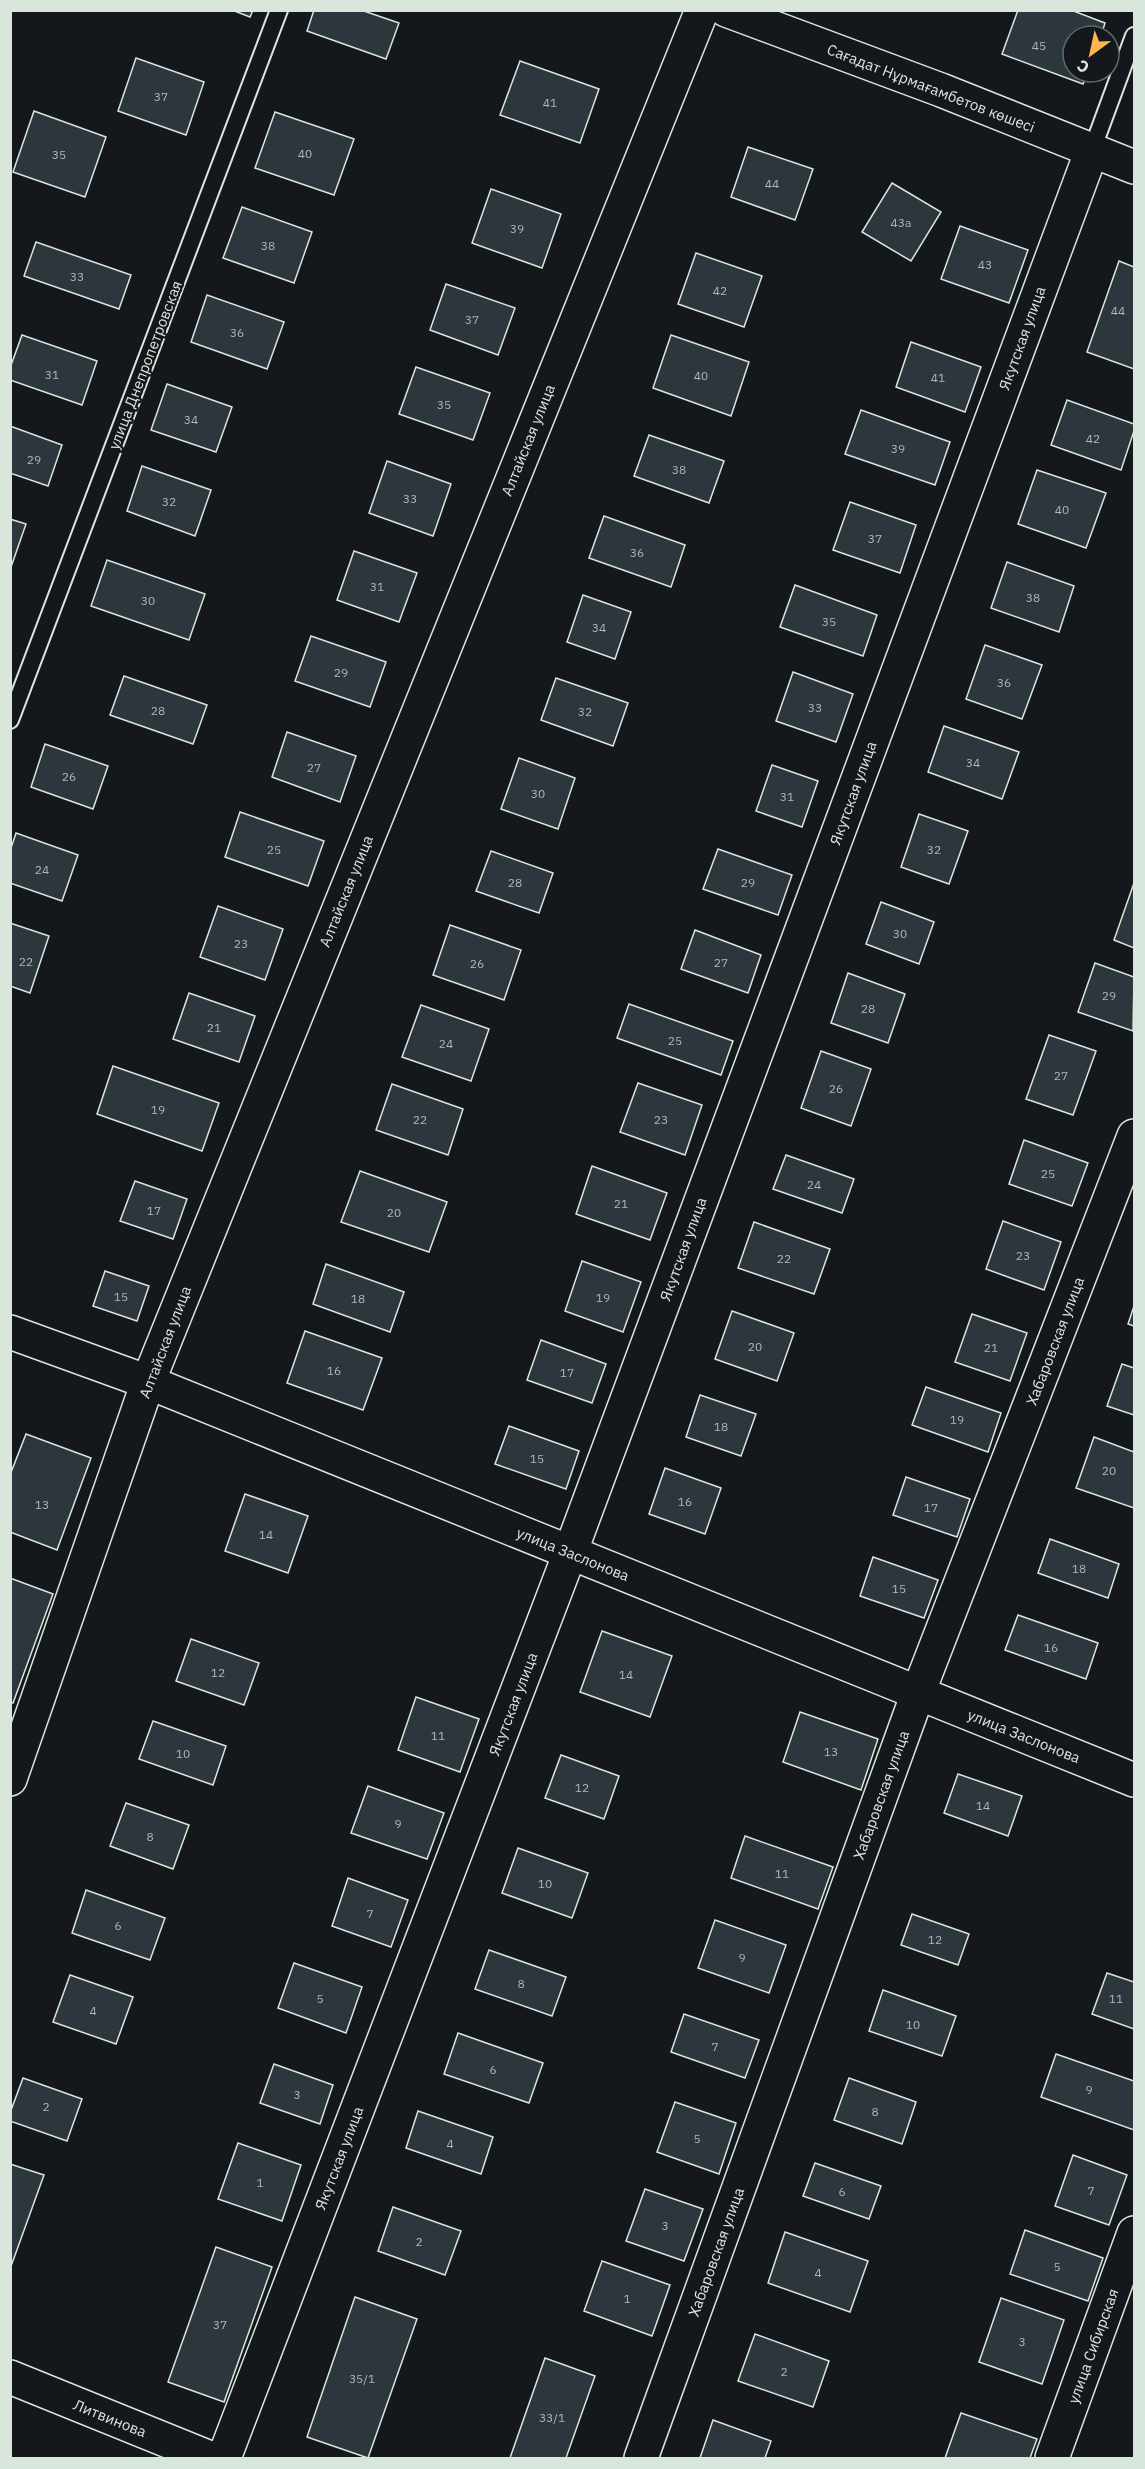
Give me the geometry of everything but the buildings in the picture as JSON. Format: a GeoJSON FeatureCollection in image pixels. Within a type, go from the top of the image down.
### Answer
{"type":"FeatureCollection","features":[{"type":"Feature","properties":{"kind":"street","name":"Алтайская улица"},"geometry":{"type":"LineString","coordinates":[[10,1779],[148,1382],[702,10]]}},
{"type":"Feature","properties":{"kind":"street","name":"Сағадат Нұрмағамбетов көшесі"},"geometry":{"type":"LineString","coordinates":[[726,10],[941,90],[1134,167]]}},
{"type":"Feature","properties":{"kind":"street","name":"Якутская улица"},"geometry":{"type":"LineString","coordinates":[[224,2458],[570,1553],[1092,150]]}},
{"type":"Feature","properties":{"kind":"street","name":"Хабаровская улица"},"geometry":{"type":"LineString","coordinates":[[641,2458],[918,1693],[1134,1136]]}},
{"type":"Feature","properties":{"kind":"street","name":"улица Заслонова"},"geometry":{"type":"LineString","coordinates":[[10,1332],[148,1382],[1134,1780]]}},
{"type":"Feature","properties":{"kind":"street","name":"улица Сибирская"},"geometry":{"type":"LineString","coordinates":[[1052,2458],[1134,2233]]}},
{"type":"Feature","properties":{"kind":"street","name":"Литвинова"},"geometry":{"type":"LineString","coordinates":[[10,2377],[210,2458]]}},
{"type":"Feature","properties":{"kind":"lane","name":"улица Днепропетровская"},"geometry":{"type":"LineString","coordinates":[[10,720],[279,10]]}},
{"type":"Feature","properties":{"kind":"lane","name":"Якутская улица"},"geometry":{"type":"LineString","coordinates":[[1092,150],[1134,36]]}}]}
